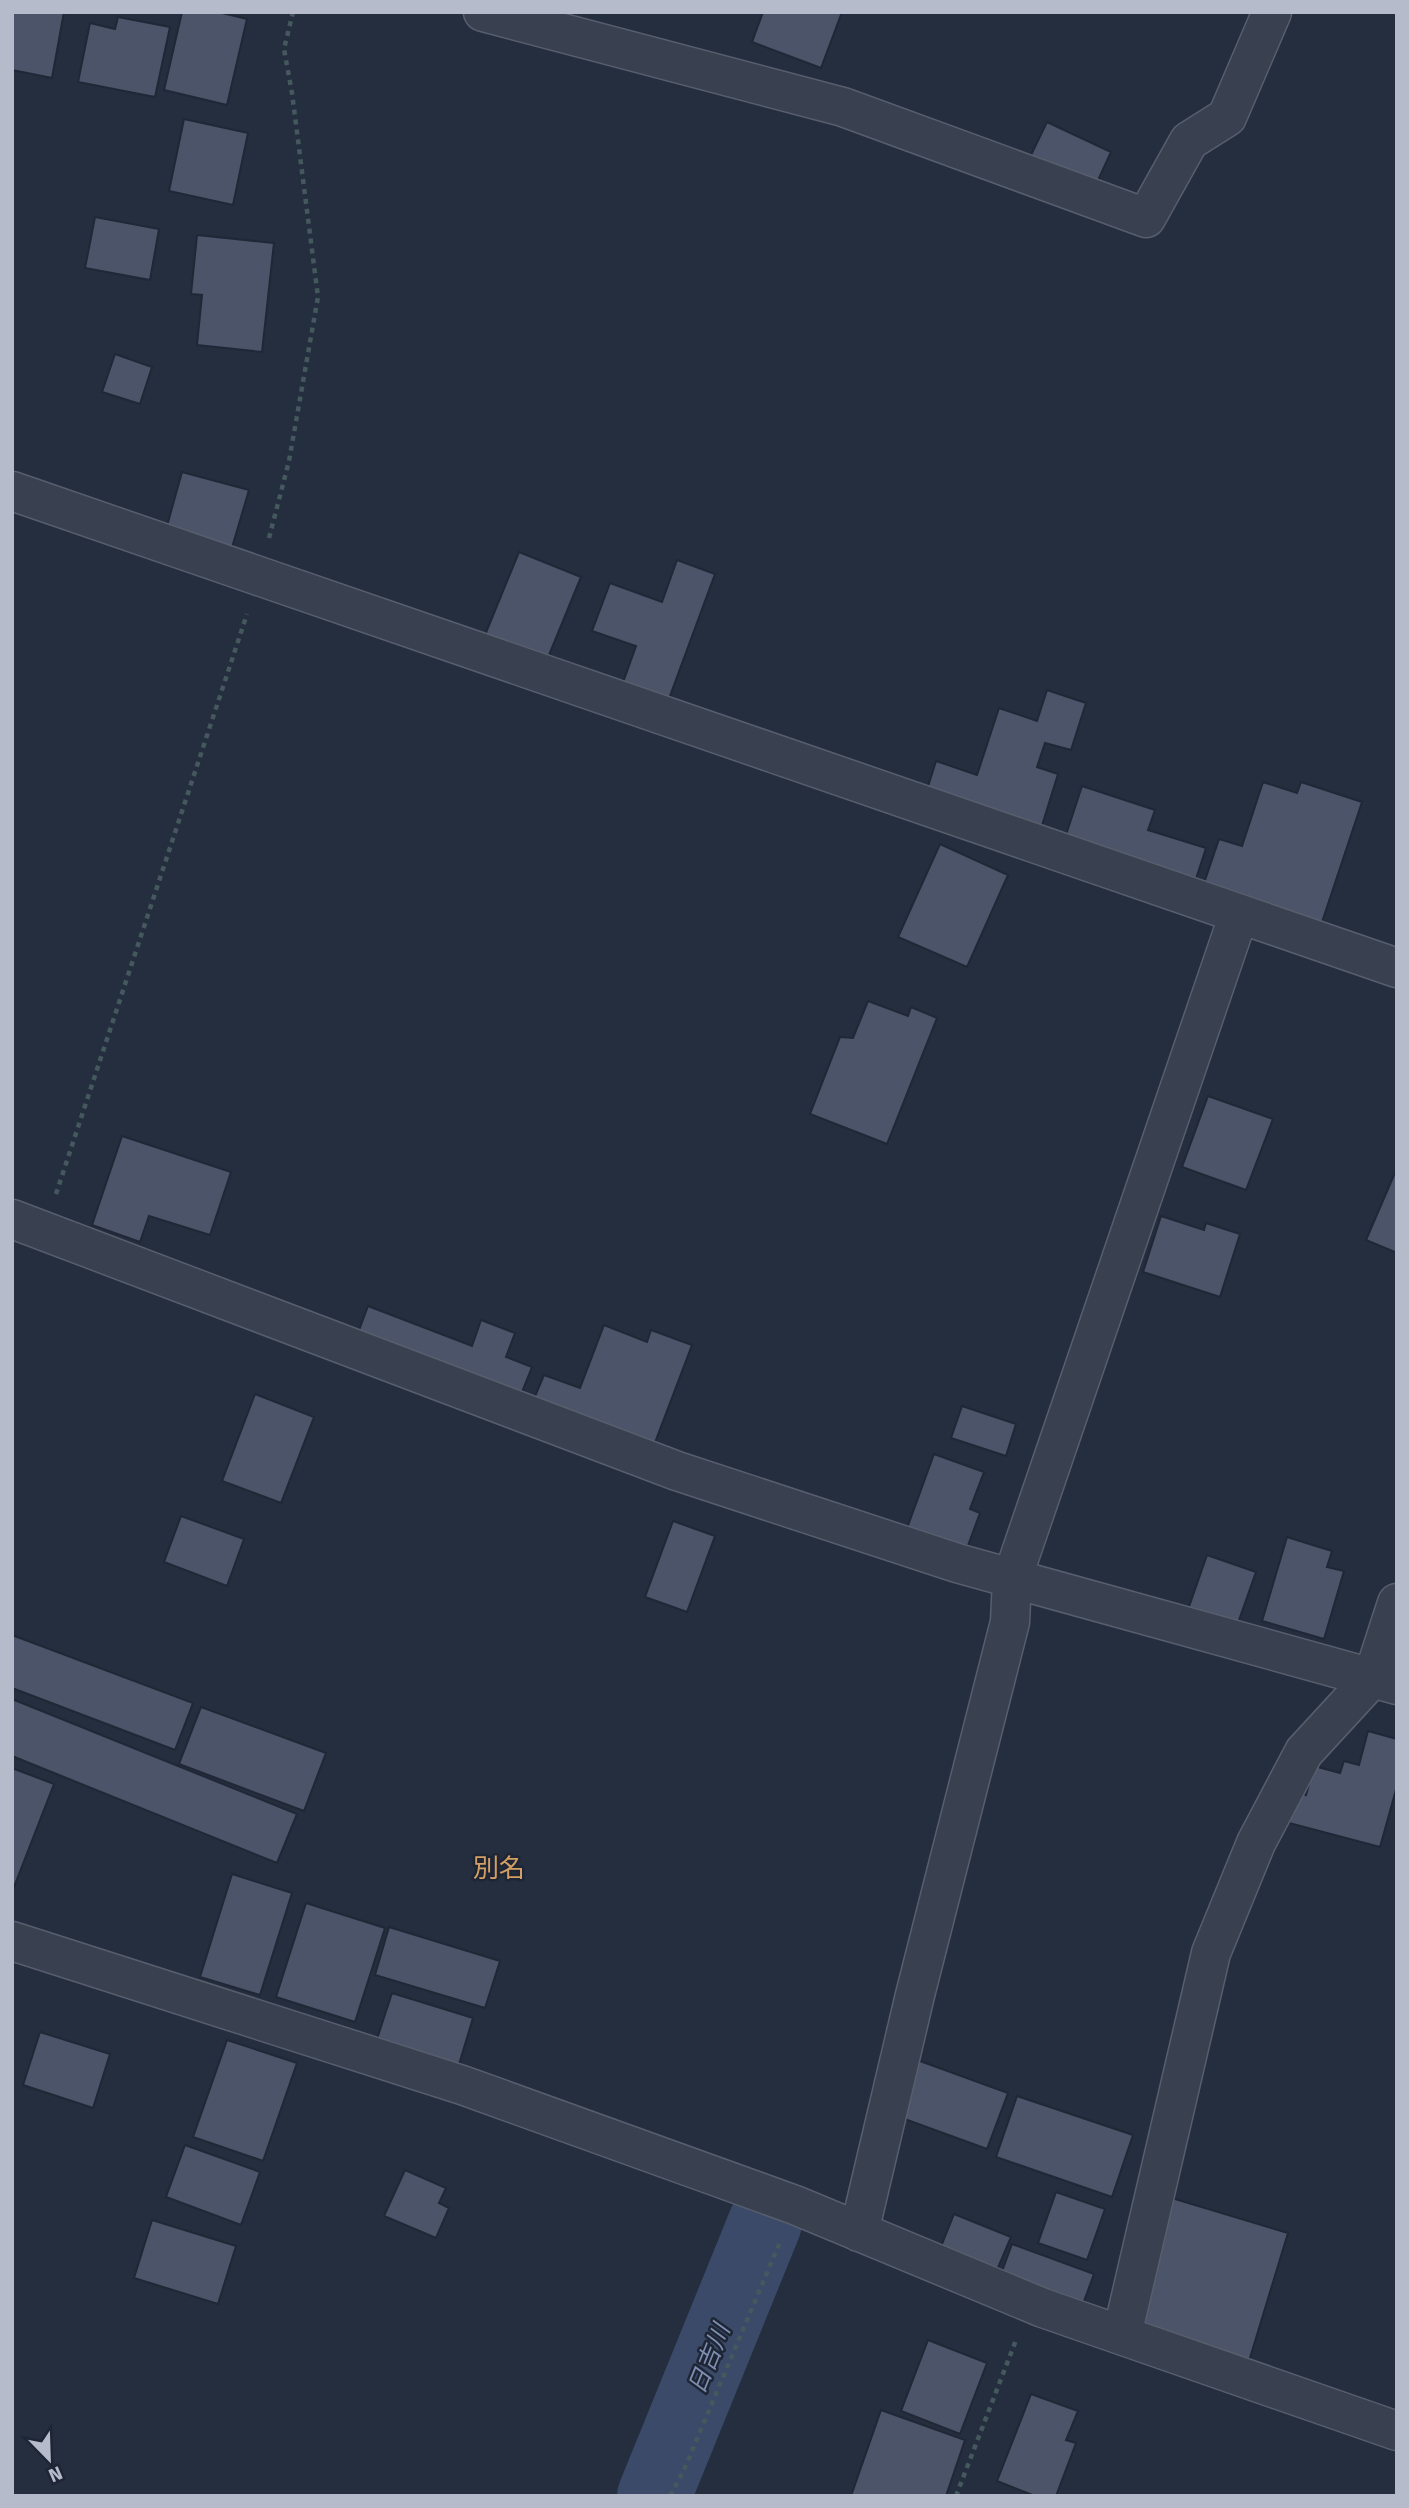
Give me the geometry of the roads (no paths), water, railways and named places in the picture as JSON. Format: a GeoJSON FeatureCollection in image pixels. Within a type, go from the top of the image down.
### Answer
{"type":"FeatureCollection","features":[{"type":"Feature","properties":{"kind":"street"},"geometry":{"type":"LineString","coordinates":[[483,12],[843,107],[1146,218],[1189,141],[1227,117],[1272,12]]}},
{"type":"Feature","properties":{"kind":"street"},"geometry":{"type":"LineString","coordinates":[[12,491],[1397,968]]}},
{"type":"Feature","properties":{"kind":"street"},"geometry":{"type":"LineString","coordinates":[[859,2232],[915,1995],[1010,1622],[1012,1579],[1239,914]]}},
{"type":"Feature","properties":{"kind":"street"},"geometry":{"type":"LineString","coordinates":[[28,1225],[677,1471],[1012,1579],[1385,1681]]}},
{"type":"Feature","properties":{"kind":"street"},"geometry":{"type":"LineString","coordinates":[[1122,2335],[1210,1953],[1256,1843],[1304,1752],[1385,1681],[1397,1603]]}},
{"type":"Feature","properties":{"kind":"street"},"geometry":{"type":"LineString","coordinates":[[12,1941],[462,2085],[795,2205],[1031,2302],[1397,2431]]}},
{"type":"Feature","properties":{"kind":"waterway","name":"日吉川"},"geometry":{"type":"LineString","coordinates":[[654,2496],[765,2223]]}},
{"type":"Feature","properties":{"kind":"district","name":"別名"},"geometry":{"type":"Point","coordinates":[499,1868]}}]}
